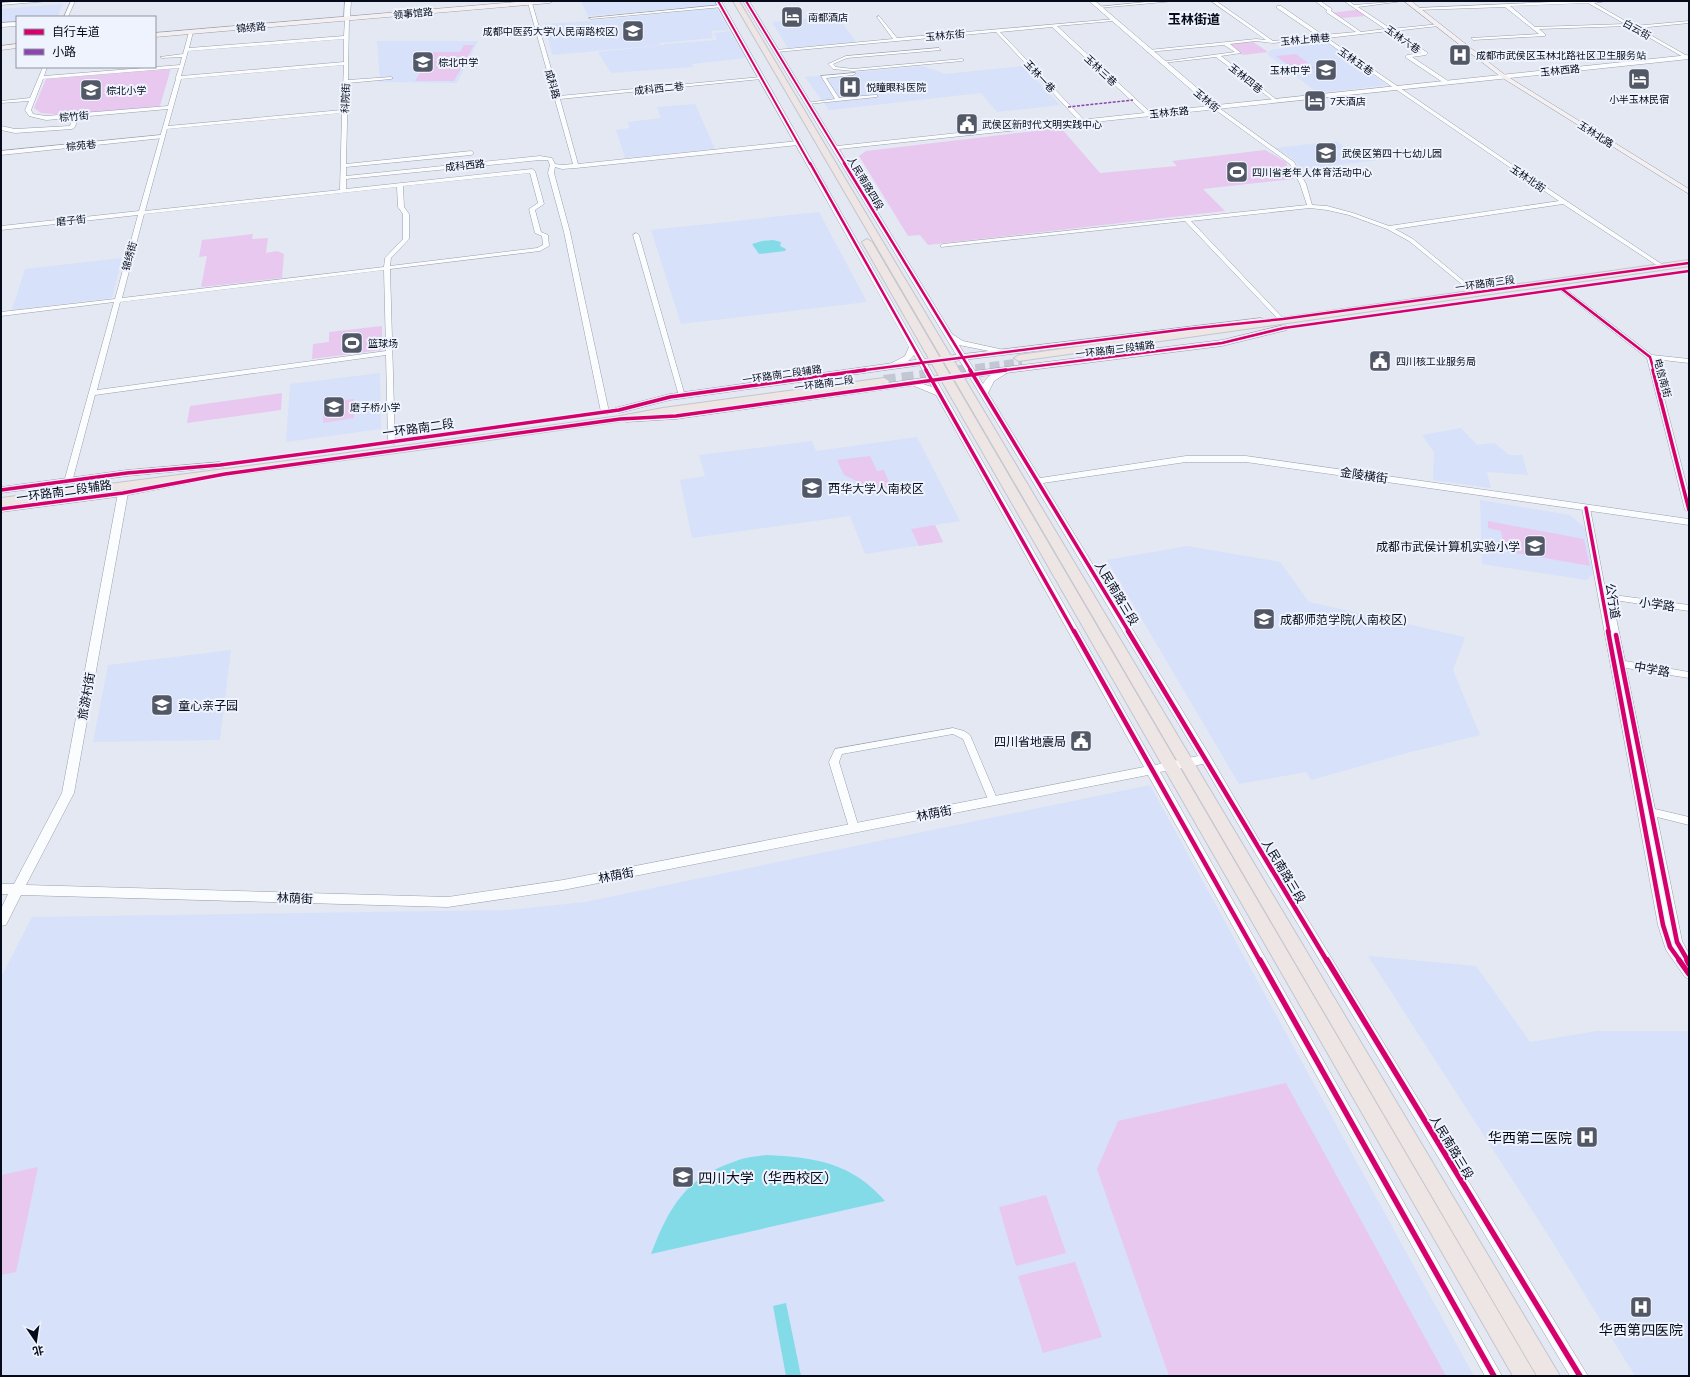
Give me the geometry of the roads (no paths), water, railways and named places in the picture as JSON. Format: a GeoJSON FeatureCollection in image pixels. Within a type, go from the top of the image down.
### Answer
{"type":"FeatureCollection","features":[{"type":"Feature","properties":{"kind":"main road","name":"领事馆路"},"geometry":{"type":"LineString","coordinates":[[348,18],[550,1]]}},
{"type":"Feature","properties":{"kind":"main road","name":"人民南路四段"},"geometry":{"type":"LineString","coordinates":[[736,1],[948,360],[952,377]]}},
{"type":"Feature","properties":{"kind":"main road","name":"玉林北路"},"geometry":{"type":"LineString","coordinates":[[1407,1],[1503,76],[1689,192]]}},
{"type":"Feature","properties":{"kind":"main road"},"geometry":{"type":"LineString","coordinates":[[722,3],[849,210]]}},
{"type":"Feature","properties":{"kind":"main road","name":"锦绣路"},"geometry":{"type":"LineString","coordinates":[[156,34],[348,18]]}},
{"type":"Feature","properties":{"kind":"main road"},"geometry":{"type":"LineString","coordinates":[[1,48],[16,46]]}},
{"type":"Feature","properties":{"kind":"main road"},"geometry":{"type":"LineString","coordinates":[[861,231],[936,361],[952,377],[1187,763],[1549,1376]]}},
{"type":"Feature","properties":{"kind":"main road","name":"一环路南三段"},"geometry":{"type":"LineString","coordinates":[[1020,360],[1689,263]]}},
{"type":"Feature","properties":{"kind":"main road","name":"一环路南三段"},"geometry":{"type":"LineString","coordinates":[[1282,322],[1562,289],[1689,271]]}},
{"type":"Feature","properties":{"kind":"main road"},"geometry":{"type":"LineString","coordinates":[[948,360],[1004,352],[1020,360],[1006,371],[952,377]]}},
{"type":"Feature","properties":{"kind":"main road","name":"一环路南二段辅路"},"geometry":{"type":"LineString","coordinates":[[620,415],[682,396],[884,376],[922,362],[948,360]]}},
{"type":"Feature","properties":{"kind":"main road","name":"一环路南二段辅路"},"geometry":{"type":"LineString","coordinates":[[884,376],[911,383],[952,377]]}},
{"type":"Feature","properties":{"kind":"main road","name":"一环路南二段"},"geometry":{"type":"LineString","coordinates":[[222,469],[620,415],[664,411],[884,376]]}},
{"type":"Feature","properties":{"kind":"main road"},"geometry":{"type":"LineString","coordinates":[[952,377],[1171,766],[1525,1376]]}},
{"type":"Feature","properties":{"kind":"main road","name":"一环路南二段"},"geometry":{"type":"LineString","coordinates":[[222,469],[392,442],[605,412],[620,415]]}},
{"type":"Feature","properties":{"kind":"main road"},"geometry":{"type":"LineString","coordinates":[[1,497],[222,469]]}},
{"type":"Feature","properties":{"kind":"main road"},"geometry":{"type":"LineString","coordinates":[[1,502],[222,469]]}},
{"type":"Feature","properties":{"kind":"main road","name":"一环路南二段辅路"},"geometry":{"type":"LineString","coordinates":[[1,490],[127,473],[222,469]]}},
{"type":"Feature","properties":{"kind":"main road","name":"一环路南二段辅路"},"geometry":{"type":"LineString","coordinates":[[1,509],[123,492],[222,469]]}},
{"type":"Feature","properties":{"kind":"street"},"geometry":{"type":"LineString","coordinates":[[1,4],[47,1]]}},
{"type":"Feature","properties":{"kind":"street"},"geometry":{"type":"LineString","coordinates":[[66,16],[73,1]]}},
{"type":"Feature","properties":{"kind":"street"},"geometry":{"type":"LineString","coordinates":[[348,1],[348,18]]}},
{"type":"Feature","properties":{"kind":"street","name":"人民南路四段"},"geometry":{"type":"LineString","coordinates":[[746,1],[950,336],[962,358],[952,377]]}},
{"type":"Feature","properties":{"kind":"street","name":"玉林街"},"geometry":{"type":"LineString","coordinates":[[1092,1],[1215,108],[1292,163],[1303,184],[1310,206]]}},
{"type":"Feature","properties":{"kind":"street"},"geometry":{"type":"LineString","coordinates":[[1099,7],[1172,1]]}},
{"type":"Feature","properties":{"kind":"street"},"geometry":{"type":"LineString","coordinates":[[1213,1],[1269,40]]}},
{"type":"Feature","properties":{"kind":"street"},"geometry":{"type":"LineString","coordinates":[[1317,1],[1330,10],[1328,11],[1360,33]]}},
{"type":"Feature","properties":{"kind":"street","name":"玉林六巷"},"geometry":{"type":"LineString","coordinates":[[1346,1],[1426,54],[1407,56],[1446,82]]}},
{"type":"Feature","properties":{"kind":"street"},"geometry":{"type":"LineString","coordinates":[[1354,6],[1376,2],[1401,1]]}},
{"type":"Feature","properties":{"kind":"street"},"geometry":{"type":"LineString","coordinates":[[1513,1],[1518,5]]}},
{"type":"Feature","properties":{"kind":"street"},"geometry":{"type":"LineString","coordinates":[[1417,9],[1606,1]]}},
{"type":"Feature","properties":{"kind":"street","name":"白云街"},"geometry":{"type":"LineString","coordinates":[[1588,2],[1688,57]]}},
{"type":"Feature","properties":{"kind":"street","name":"成科路"},"geometry":{"type":"LineString","coordinates":[[530,3],[576,166]]}},
{"type":"Feature","properties":{"kind":"street"},"geometry":{"type":"LineString","coordinates":[[591,18],[722,3],[798,143],[922,362],[952,377],[939,393]]}},
{"type":"Feature","properties":{"kind":"street"},"geometry":{"type":"LineString","coordinates":[[1473,39],[1543,35],[1507,6]]}},
{"type":"Feature","properties":{"kind":"street","name":"玉林五巷"},"geometry":{"type":"LineString","coordinates":[[1279,7],[1394,88]]}},
{"type":"Feature","properties":{"kind":"street"},"geometry":{"type":"LineString","coordinates":[[879,17],[896,40]]}},
{"type":"Feature","properties":{"kind":"street","name":"科院街"},"geometry":{"type":"LineString","coordinates":[[344,178],[348,18]]}},
{"type":"Feature","properties":{"kind":"street","name":"玉林东街"},"geometry":{"type":"LineString","coordinates":[[776,51],[1113,20]]}},
{"type":"Feature","properties":{"kind":"street"},"geometry":{"type":"LineString","coordinates":[[1534,28],[1632,26],[1689,22]]}},
{"type":"Feature","properties":{"kind":"street"},"geometry":{"type":"LineString","coordinates":[[1,25],[16,24]]}},
{"type":"Feature","properties":{"kind":"street","name":"玉林三巷"},"geometry":{"type":"LineString","coordinates":[[1053,25],[1150,114]]}},
{"type":"Feature","properties":{"kind":"street","name":"玉林上横巷"},"geometry":{"type":"LineString","coordinates":[[1149,51],[1256,40],[1269,40],[1273,42],[1438,25]]}},
{"type":"Feature","properties":{"kind":"street","name":"玉林一巷"},"geometry":{"type":"LineString","coordinates":[[997,31],[1082,122]]}},
{"type":"Feature","properties":{"kind":"street","name":"锦绣街"},"geometry":{"type":"LineString","coordinates":[[68,482],[161,137],[191,32]]}},
{"type":"Feature","properties":{"kind":"street"},"geometry":{"type":"LineString","coordinates":[[162,57],[185,53],[347,36]]}},
{"type":"Feature","properties":{"kind":"street"},"geometry":{"type":"LineString","coordinates":[[1162,62],[1239,54],[1224,43]]}},
{"type":"Feature","properties":{"kind":"street"},"geometry":{"type":"LineString","coordinates":[[845,44],[854,56]]}},
{"type":"Feature","properties":{"kind":"street"},"geometry":{"type":"LineString","coordinates":[[939,49],[846,57],[830,64],[835,68],[853,70],[962,60]]}},
{"type":"Feature","properties":{"kind":"street","name":"玉林四巷"},"geometry":{"type":"LineString","coordinates":[[1218,56],[1275,101]]}},
{"type":"Feature","properties":{"kind":"street","name":"玉林西路"},"geometry":{"type":"LineString","coordinates":[[1503,76],[1688,57]]}},
{"type":"Feature","properties":{"kind":"street"},"geometry":{"type":"LineString","coordinates":[[178,78],[346,63]]}},
{"type":"Feature","properties":{"kind":"street"},"geometry":{"type":"LineString","coordinates":[[40,78],[181,66]]}},
{"type":"Feature","properties":{"kind":"street"},"geometry":{"type":"LineString","coordinates":[[838,100],[823,77],[924,67]]}},
{"type":"Feature","properties":{"kind":"street","name":"棕竹街"},"geometry":{"type":"LineString","coordinates":[[45,68],[28,110],[31,115],[46,118],[170,108]]}},
{"type":"Feature","properties":{"kind":"street","name":"玉林东路"},"geometry":{"type":"LineString","coordinates":[[835,148],[1503,76]]}},
{"type":"Feature","properties":{"kind":"street"},"geometry":{"type":"LineString","coordinates":[[346,82],[391,78]]}},
{"type":"Feature","properties":{"kind":"street","name":"成科西二巷"},"geometry":{"type":"LineString","coordinates":[[557,98],[762,78]]}},
{"type":"Feature","properties":{"kind":"street","name":"玉林北街"},"geometry":{"type":"LineString","coordinates":[[1394,88],[1563,202],[1663,267]]}},
{"type":"Feature","properties":{"kind":"street"},"geometry":{"type":"LineString","coordinates":[[808,103],[875,96]]}},
{"type":"Feature","properties":{"kind":"street"},"geometry":{"type":"LineString","coordinates":[[1,102],[32,99]]}},
{"type":"Feature","properties":{"kind":"street"},"geometry":{"type":"LineString","coordinates":[[164,128],[345,111]]}},
{"type":"Feature","properties":{"kind":"street"},"geometry":{"type":"LineString","coordinates":[[1,129],[15,131],[72,127],[76,116]]}},
{"type":"Feature","properties":{"kind":"street","name":"棕苑巷"},"geometry":{"type":"LineString","coordinates":[[1,153],[161,137]]}},
{"type":"Feature","properties":{"kind":"street","name":"成科西路"},"geometry":{"type":"LineString","coordinates":[[344,178],[540,158],[550,159],[553,165],[562,167],[576,166],[798,143]]}},
{"type":"Feature","properties":{"kind":"street"},"geometry":{"type":"LineString","coordinates":[[344,166],[471,153]]}},
{"type":"Feature","properties":{"kind":"street"},"geometry":{"type":"LineString","coordinates":[[553,165],[551,173],[567,232],[605,412]]}},
{"type":"Feature","properties":{"kind":"street"},"geometry":{"type":"LineString","coordinates":[[1,314],[538,250],[546,246],[544,235],[538,233],[532,209],[541,204],[532,171],[141,213]]}},
{"type":"Feature","properties":{"kind":"street"},"geometry":{"type":"LineString","coordinates":[[343,191],[344,178]]}},
{"type":"Feature","properties":{"kind":"street"},"geometry":{"type":"LineString","coordinates":[[392,442],[387,268],[388,258],[406,239],[406,214],[401,207],[400,185]]}},
{"type":"Feature","properties":{"kind":"street"},"geometry":{"type":"LineString","coordinates":[[1389,228],[1563,202]]}},
{"type":"Feature","properties":{"kind":"street"},"geometry":{"type":"LineString","coordinates":[[943,246],[1310,206],[1327,208],[1351,214],[1389,228],[1412,240],[1475,293]]}},
{"type":"Feature","properties":{"kind":"street","name":"磨子街"},"geometry":{"type":"LineString","coordinates":[[1,228],[141,213]]}},
{"type":"Feature","properties":{"kind":"street"},"geometry":{"type":"LineString","coordinates":[[1187,220],[1282,322]]}},
{"type":"Feature","properties":{"kind":"street"},"geometry":{"type":"LineString","coordinates":[[636,235],[682,396]]}},
{"type":"Feature","properties":{"kind":"street","name":"电信南街"},"geometry":{"type":"LineString","coordinates":[[1562,289],[1650,357],[1689,510]]}},
{"type":"Feature","properties":{"kind":"street"},"geometry":{"type":"LineString","coordinates":[[950,336],[960,343],[1004,352]]}},
{"type":"Feature","properties":{"kind":"street"},"geometry":{"type":"LineString","coordinates":[[884,376],[906,361],[912,352],[913,347]]}},
{"type":"Feature","properties":{"kind":"street"},"geometry":{"type":"LineString","coordinates":[[92,393],[389,353]]}},
{"type":"Feature","properties":{"kind":"street"},"geometry":{"type":"LineString","coordinates":[[1650,357],[1689,361]]}},
{"type":"Feature","properties":{"kind":"street"},"geometry":{"type":"LineString","coordinates":[[984,394],[986,384],[991,377],[1006,371]]}},
{"type":"Feature","properties":{"kind":"street","name":"人民南路三段"},"geometry":{"type":"LineString","coordinates":[[952,377],[984,394],[1206,759],[1258,848],[1580,1376]]}},
{"type":"Feature","properties":{"kind":"street"},"geometry":{"type":"LineString","coordinates":[[911,383],[939,393],[1494,1376]]}},
{"type":"Feature","properties":{"kind":"street","name":"金陵横街"},"geometry":{"type":"LineString","coordinates":[[1038,481],[1186,459],[1246,459],[1689,522]]}},
{"type":"Feature","properties":{"kind":"street","name":"旅游村街"},"geometry":{"type":"LineString","coordinates":[[1,921],[68,793],[123,492]]}},
{"type":"Feature","properties":{"kind":"street","name":"公行道"},"geometry":{"type":"LineString","coordinates":[[1589,508],[1646,811],[1663,925],[1670,947],[1689,974]]}},
{"type":"Feature","properties":{"kind":"street","name":"小学路"},"geometry":{"type":"LineString","coordinates":[[1605,596],[1689,608]]}},
{"type":"Feature","properties":{"kind":"street","name":"中学路"},"geometry":{"type":"LineString","coordinates":[[1618,663],[1689,675]]}},
{"type":"Feature","properties":{"kind":"street"},"geometry":{"type":"LineString","coordinates":[[854,828],[834,762],[838,751],[953,731],[961,733],[967,736],[993,801]]}},
{"type":"Feature","properties":{"kind":"street","name":"林荫街"},"geometry":{"type":"LineString","coordinates":[[1,890],[18,889],[448,902],[563,885],[1206,759]]}},
{"type":"Feature","properties":{"kind":"street"},"geometry":{"type":"LineString","coordinates":[[1646,811],[1689,821]]}},
{"type":"Feature","properties":{"kind":"street","name":"公行道"},"geometry":{"type":"LineString","coordinates":[[1646,811],[1677,942],[1689,964]]}},
{"type":"Feature","properties":{"kind":"water"},"geometry":{"type":"Polygon","coordinates":[[[773,240],[781,242],[780,246],[786,249],[785,251],[759,254],[752,244],[762,241],[773,240]]]}},
{"type":"Feature","properties":{"kind":"water"},"geometry":{"type":"Polygon","coordinates":[[[766,1155],[816,1160],[832,1164],[859,1178],[885,1201],[651,1254],[673,1208],[692,1185],[704,1176],[719,1168],[743,1159],[766,1155]]]}},
{"type":"Feature","properties":{"kind":"water"},"geometry":{"type":"Polygon","coordinates":[[[786,1303],[801,1376],[786,1376],[773,1306],[786,1303]]]}},
{"type":"Feature","properties":{"kind":"tunnel"},"geometry":{"type":"LineString","coordinates":[[961,371],[1022,363]]}},
{"type":"Feature","properties":{"kind":"tunnel"},"geometry":{"type":"LineString","coordinates":[[884,381],[969,370]]}},
{"type":"Feature","properties":{"kind":"place","name":"南都酒店"},"geometry":{"type":"Point","coordinates":[792,17]}},
{"type":"Feature","properties":{"kind":"place","name":"成都中医药大学(人民南路校区)"},"geometry":{"type":"Point","coordinates":[633,31]}},
{"type":"Feature","properties":{"kind":"place","name":"成都市武侯区玉林北路社区卫生服务站"},"geometry":{"type":"Point","coordinates":[1460,55]}},
{"type":"Feature","properties":{"kind":"place","name":"棕北中学"},"geometry":{"type":"Point","coordinates":[423,62]}},
{"type":"Feature","properties":{"kind":"place","name":"玉林中学"},"geometry":{"type":"Point","coordinates":[1326,70]}},
{"type":"Feature","properties":{"kind":"place","name":"小半玉林民宿"},"geometry":{"type":"Point","coordinates":[1639,79]}},
{"type":"Feature","properties":{"kind":"place","name":"悦瞳眼科医院"},"geometry":{"type":"Point","coordinates":[850,87]}},
{"type":"Feature","properties":{"kind":"place","name":"棕北小学"},"geometry":{"type":"Point","coordinates":[91,90]}},
{"type":"Feature","properties":{"kind":"place","name":"7天酒店"},"geometry":{"type":"Point","coordinates":[1315,101]}},
{"type":"Feature","properties":{"kind":"place","name":"武侯区新时代文明实践中心"},"geometry":{"type":"Point","coordinates":[967,124]}},
{"type":"Feature","properties":{"kind":"place","name":"武侯区第四十七幼儿园"},"geometry":{"type":"Point","coordinates":[1326,153]}},
{"type":"Feature","properties":{"kind":"place","name":"四川省老年人体育活动中心"},"geometry":{"type":"Point","coordinates":[1237,172]}},
{"type":"Feature","properties":{"kind":"place","name":"篮球场"},"geometry":{"type":"Point","coordinates":[352,343]}},
{"type":"Feature","properties":{"kind":"place","name":"四川核工业服务局"},"geometry":{"type":"Point","coordinates":[1380,361]}},
{"type":"Feature","properties":{"kind":"place","name":"磨子桥小学"},"geometry":{"type":"Point","coordinates":[334,407]}},
{"type":"Feature","properties":{"kind":"place","name":"西华大学人南校区"},"geometry":{"type":"Point","coordinates":[812,488]}},
{"type":"Feature","properties":{"kind":"place","name":"成都市武侯计算机实验小学"},"geometry":{"type":"Point","coordinates":[1535,546]}},
{"type":"Feature","properties":{"kind":"place","name":"成都师范学院(人南校区)"},"geometry":{"type":"Point","coordinates":[1264,619]}},
{"type":"Feature","properties":{"kind":"place","name":"童心亲子园"},"geometry":{"type":"Point","coordinates":[162,705]}},
{"type":"Feature","properties":{"kind":"place","name":"四川省地震局"},"geometry":{"type":"Point","coordinates":[1081,741]}},
{"type":"Feature","properties":{"kind":"place","name":"华西第二医院"},"geometry":{"type":"Point","coordinates":[1587,1137]}},
{"type":"Feature","properties":{"kind":"place","name":"四川大学（华西校区）"},"geometry":{"type":"Point","coordinates":[683,1177]}},
{"type":"Feature","properties":{"kind":"place","name":"华西第四医院"},"geometry":{"type":"Point","coordinates":[1641,1307]}},
{"type":"Feature","properties":{"kind":"district","name":"玉林街道"},"geometry":{"type":"Point","coordinates":[1194,19]}}]}
